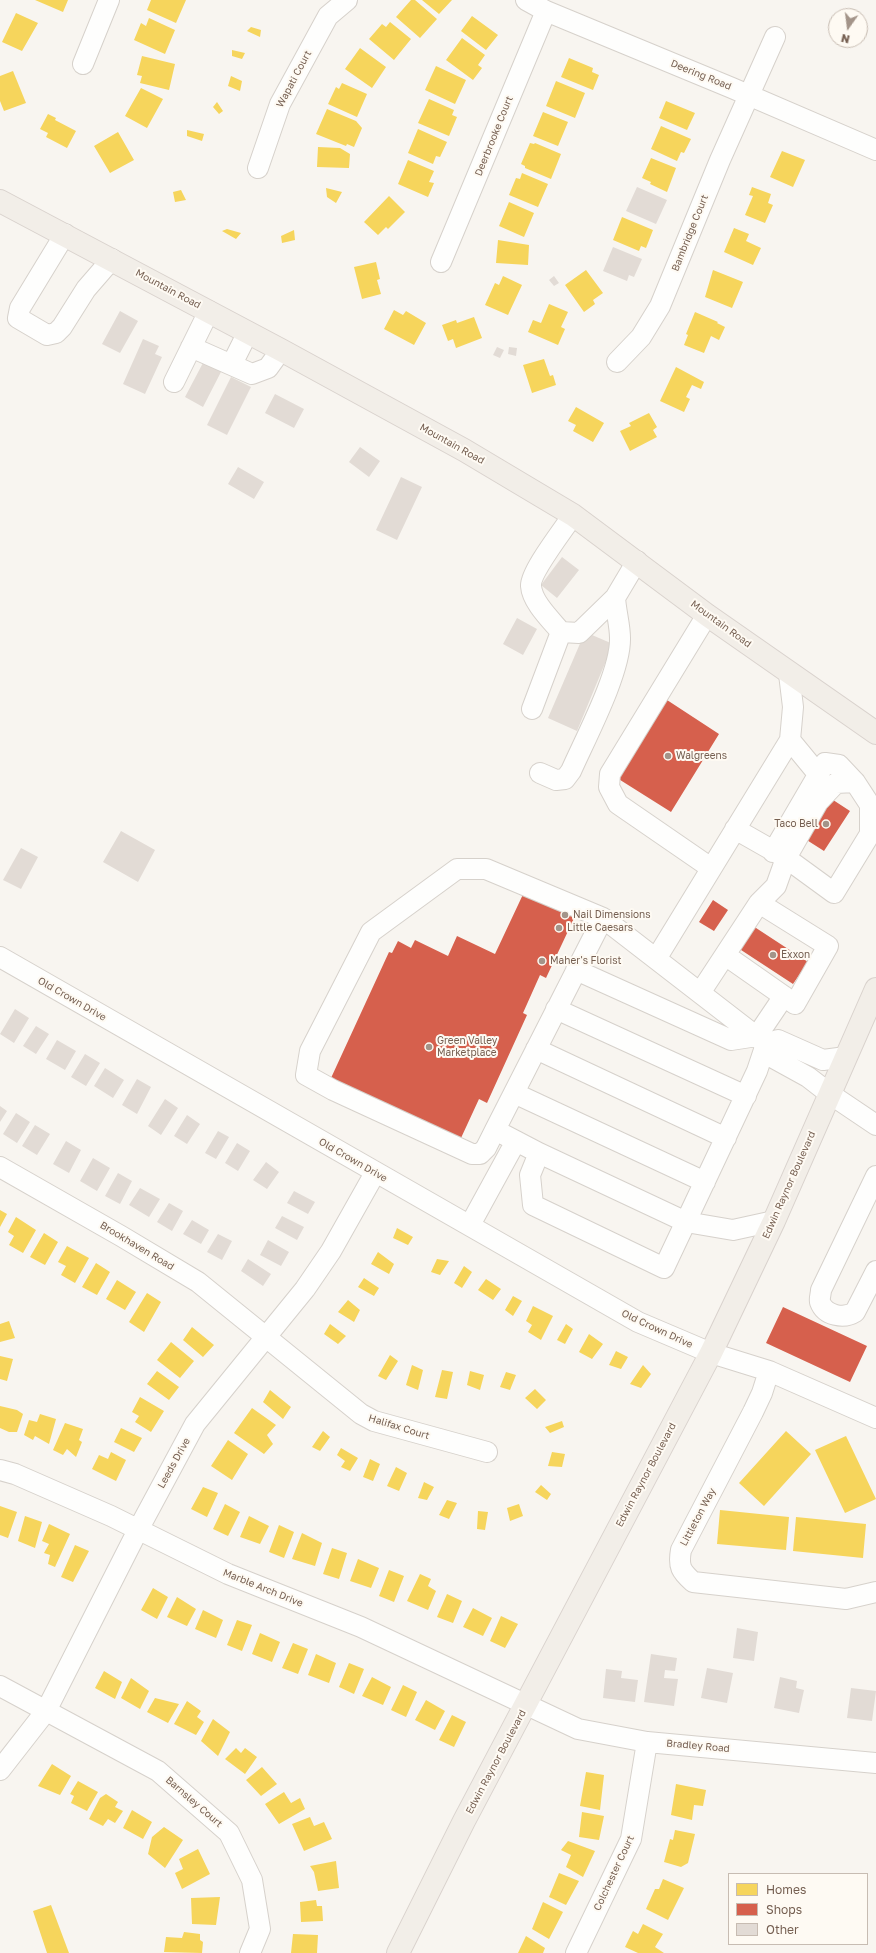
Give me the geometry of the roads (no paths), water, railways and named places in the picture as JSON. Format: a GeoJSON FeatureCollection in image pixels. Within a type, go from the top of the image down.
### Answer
{"type":"FeatureCollection","features":[{"type":"Feature","properties":{"kind":"main road","name":"Mountain Road"},"geometry":{"type":"LineString","coordinates":[[0,201],[112,259],[464,450],[573,515],[789,674],[876,733]]}},
{"type":"Feature","properties":{"kind":"main road","name":"Edwin Raynor Boulevard"},"geometry":{"type":"LineString","coordinates":[[398,1953],[464,1821],[527,1705],[711,1353],[774,1221],[876,989]]}},
{"type":"Feature","properties":{"kind":"street"},"geometry":{"type":"LineString","coordinates":[[83,64],[109,0]]}},
{"type":"Feature","properties":{"kind":"street","name":"Wapati Court"},"geometry":{"type":"LineString","coordinates":[[258,168],[280,104],[328,16],[348,0]]}},
{"type":"Feature","properties":{"kind":"street","name":"Deering Road"},"geometry":{"type":"LineString","coordinates":[[526,0],[546,11],[749,95],[876,150]]}},
{"type":"Feature","properties":{"kind":"street","name":"Deerbrooke Court"},"geometry":{"type":"LineString","coordinates":[[441,262],[546,11]]}},
{"type":"Feature","properties":{"kind":"street","name":"Bambridge Court"},"geometry":{"type":"LineString","coordinates":[[617,362],[641,337],[660,306],[720,160],[775,37]]}},
{"type":"Feature","properties":{"kind":"street"},"geometry":{"type":"LineString","coordinates":[[65,234],[20,308],[18,318],[47,335],[56,333],[62,327],[86,289],[112,259]]}},
{"type":"Feature","properties":{"kind":"street"},"geometry":{"type":"LineString","coordinates":[[174,382],[208,311]]}},
{"type":"Feature","properties":{"kind":"street"},"geometry":{"type":"LineString","coordinates":[[232,364],[248,332]]}},
{"type":"Feature","properties":{"kind":"street"},"geometry":{"type":"LineString","coordinates":[[191,347],[252,374],[268,368],[281,350]]}},
{"type":"Feature","properties":{"kind":"street"},"geometry":{"type":"LineString","coordinates":[[573,515],[534,573],[531,586],[538,605],[561,632],[578,632],[615,598],[637,561]]}},
{"type":"Feature","properties":{"kind":"street"},"geometry":{"type":"LineString","coordinates":[[540,773],[556,780],[565,779],[571,771],[604,696],[618,658],[620,638],[615,598]]}},
{"type":"Feature","properties":{"kind":"street"},"geometry":{"type":"LineString","coordinates":[[707,615],[610,774],[609,787],[618,804],[711,868]]}},
{"type":"Feature","properties":{"kind":"street"},"geometry":{"type":"LineString","coordinates":[[532,709],[561,632]]}},
{"type":"Feature","properties":{"kind":"street"},"geometry":{"type":"LineString","coordinates":[[656,959],[790,740],[794,707],[789,674]]}},
{"type":"Feature","properties":{"kind":"street"},"geometry":{"type":"LineString","coordinates":[[790,740],[818,774]]}},
{"type":"Feature","properties":{"kind":"street"},"geometry":{"type":"LineString","coordinates":[[700,993],[759,903],[776,886],[779,855],[818,774],[825,763],[839,765],[854,782],[870,805],[870,834],[834,893],[779,855],[736,829]]}},
{"type":"Feature","properties":{"kind":"street"},"geometry":{"type":"LineString","coordinates":[[779,855],[818,802],[836,783],[854,782]]}},
{"type":"Feature","properties":{"kind":"street"},"geometry":{"type":"LineString","coordinates":[[602,918],[486,1148],[480,1154],[472,1154],[333,1090],[306,1075],[310,1051],[371,932],[457,869],[486,869],[602,918],[761,1040],[768,1055],[808,1077],[830,1094],[876,1125]]}},
{"type":"Feature","properties":{"kind":"street"},"geometry":{"type":"LineString","coordinates":[[725,955],[795,1004],[828,946],[759,903]]}},
{"type":"Feature","properties":{"kind":"street","name":"Old Crown Drive"},"geometry":{"type":"LineString","coordinates":[[0,957],[374,1173],[470,1225],[638,1322],[711,1353]]}},
{"type":"Feature","properties":{"kind":"street"},"geometry":{"type":"LineString","coordinates":[[576,970],[731,1040],[778,1040],[823,1060],[846,1057]]}},
{"type":"Feature","properties":{"kind":"street"},"geometry":{"type":"LineString","coordinates":[[539,1153],[530,1175],[532,1205],[664,1268],[746,1096],[757,1071],[761,1040],[784,996]]}},
{"type":"Feature","properties":{"kind":"street"},"geometry":{"type":"LineString","coordinates":[[556,1009],[746,1096]]}},
{"type":"Feature","properties":{"kind":"street"},"geometry":{"type":"LineString","coordinates":[[536,1050],[726,1138]]}},
{"type":"Feature","properties":{"kind":"street"},"geometry":{"type":"LineString","coordinates":[[514,1093],[705,1182]]}},
{"type":"Feature","properties":{"kind":"street"},"geometry":{"type":"LineString","coordinates":[[495,1130],[539,1153],[686,1222],[733,1230],[774,1221]]}},
{"type":"Feature","properties":{"kind":"street"},"geometry":{"type":"LineString","coordinates":[[470,1225],[516,1141]]}},
{"type":"Feature","properties":{"kind":"street","name":"Brookhaven Road"},"geometry":{"type":"LineString","coordinates":[[0,1167],[198,1282],[266,1337]]}},
{"type":"Feature","properties":{"kind":"street","name":"Leeds Drive"},"geometry":{"type":"LineString","coordinates":[[0,1770],[46,1711],[138,1530],[195,1424],[305,1289],[331,1251],[374,1173]]}},
{"type":"Feature","properties":{"kind":"street"},"geometry":{"type":"LineString","coordinates":[[876,1176],[821,1290],[820,1301],[824,1309],[840,1317],[848,1316],[855,1312],[876,1271]]}},
{"type":"Feature","properties":{"kind":"street","name":"Halifax Court"},"geometry":{"type":"LineString","coordinates":[[266,1337],[361,1414],[380,1422],[487,1452]]}},
{"type":"Feature","properties":{"kind":"street"},"geometry":{"type":"LineString","coordinates":[[711,1353],[770,1371],[876,1418]]}},
{"type":"Feature","properties":{"kind":"street","name":"Littleton Way"},"geometry":{"type":"LineString","coordinates":[[770,1371],[753,1412],[681,1550],[679,1562],[683,1572],[694,1582],[846,1600],[876,1592]]}},
{"type":"Feature","properties":{"kind":"street","name":"Marble Arch Drive"},"geometry":{"type":"LineString","coordinates":[[0,1470],[15,1474],[111,1516],[228,1574],[361,1627],[527,1705]]}},
{"type":"Feature","properties":{"kind":"street","name":"Barnsley Court"},"geometry":{"type":"LineString","coordinates":[[0,1686],[158,1771],[229,1833],[252,1880],[260,1929],[250,1953]]}},
{"type":"Feature","properties":{"kind":"street","name":"Bradley Road"},"geometry":{"type":"LineString","coordinates":[[527,1705],[578,1729],[647,1742],[876,1763]]}},
{"type":"Feature","properties":{"kind":"street","name":"Colchester Court"},"geometry":{"type":"LineString","coordinates":[[576,1953],[631,1839],[647,1742]]}},
{"type":"Feature","properties":{"kind":"place","name":"Walgreens"},"geometry":{"type":"Point","coordinates":[668,756]}},
{"type":"Feature","properties":{"kind":"place","name":"Taco Bell"},"geometry":{"type":"Point","coordinates":[826,824]}},
{"type":"Feature","properties":{"kind":"place","name":"Nail Dimensions"},"geometry":{"type":"Point","coordinates":[565,915]}},
{"type":"Feature","properties":{"kind":"place","name":"Little Caesars"},"geometry":{"type":"Point","coordinates":[559,928]}},
{"type":"Feature","properties":{"kind":"place","name":"Exxon"},"geometry":{"type":"Point","coordinates":[773,955]}},
{"type":"Feature","properties":{"kind":"place","name":"Maher's Florist"},"geometry":{"type":"Point","coordinates":[542,961]}},
{"type":"Feature","properties":{"kind":"place","name":"Green Valley Marketplace"},"geometry":{"type":"Point","coordinates":[429,1047]}}]}
